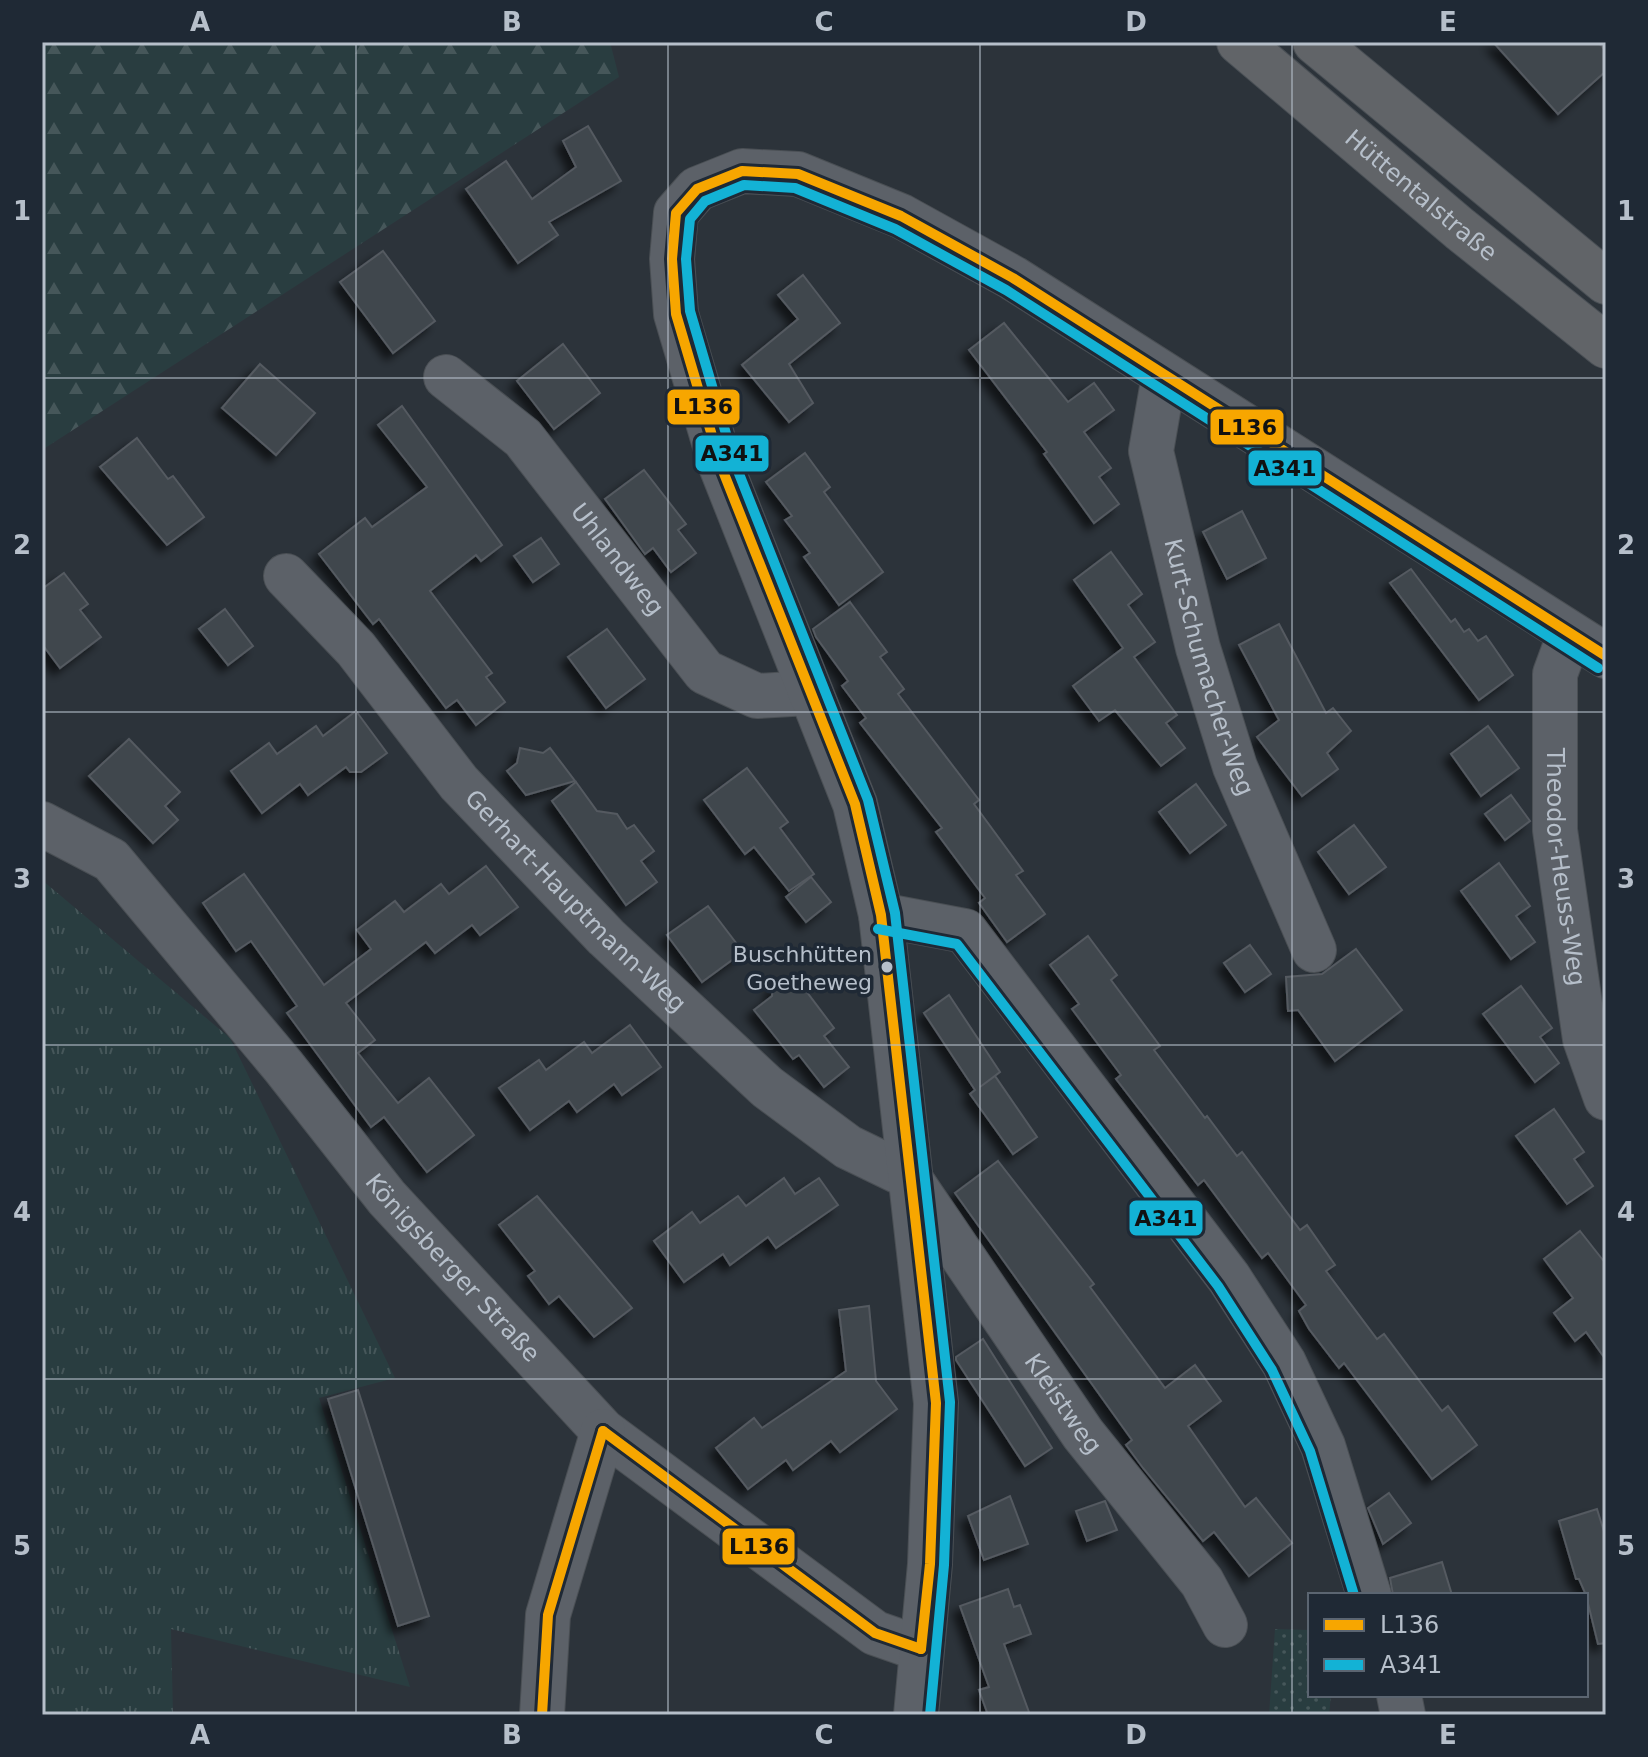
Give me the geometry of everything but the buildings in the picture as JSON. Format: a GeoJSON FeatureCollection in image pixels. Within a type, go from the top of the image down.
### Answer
{"type":"FeatureCollection","features":[{"type":"Feature","properties":{"kind":"highway","name":"Hüttentalstraße"},"geometry":{"type":"LineString","coordinates":[[1239,42],[1460,229],[1606,346]]}},
{"type":"Feature","properties":{"kind":"highway","name":"Hüttentalstraße"},"geometry":{"type":"LineString","coordinates":[[1315,42],[1606,282]]}},
{"type":"Feature","properties":{"kind":"street"},"geometry":{"type":"LineString","coordinates":[[916,1715],[930,1564],[936,1403],[908,1176],[881,915],[855,804],[721,466],[676,314],[672,259],[676,213],[697,189],[742,171],[798,174],[901,216],[1013,278],[1588,646]]}},
{"type":"Feature","properties":{"kind":"street","name":"Kurt-Schumacher-Weg"},"geometry":{"type":"LineString","coordinates":[[1164,376],[1151,451],[1198,648],[1235,767],[1314,950]]}},
{"type":"Feature","properties":{"kind":"street","name":"Uhlandweg"},"geometry":{"type":"LineString","coordinates":[[446,377],[523,438],[705,672],[757,696],[809,693]]}},
{"type":"Feature","properties":{"kind":"street","name":"Gerhart-Hauptmann-Weg"},"geometry":{"type":"LineString","coordinates":[[286,576],[356,649],[459,783],[606,937],[767,1087],[848,1147],[908,1176]]}},
{"type":"Feature","properties":{"kind":"street","name":"Theodor-Heuss-Weg"},"geometry":{"type":"LineString","coordinates":[[1588,646],[1555,674],[1555,830],[1585,1039],[1606,1098]]}},
{"type":"Feature","properties":{"kind":"street","name":"Königsberger Straße"},"geometry":{"type":"LineString","coordinates":[[42,824],[111,860],[283,1066],[387,1198],[603,1431],[875,1633],[921,1649]]}},
{"type":"Feature","properties":{"kind":"street"},"geometry":{"type":"LineString","coordinates":[[881,915],[965,931],[1229,1278],[1284,1363],[1323,1446],[1368,1593]]}},
{"type":"Feature","properties":{"kind":"street","name":"Kleistweg"},"geometry":{"type":"LineString","coordinates":[[908,1176],[1083,1434],[1202,1582],[1225,1625]]}},
{"type":"Feature","properties":{"kind":"street"},"geometry":{"type":"LineString","coordinates":[[542,1715],[548,1615],[603,1431]]}},
{"type":"Feature","properties":{"kind":"green space"},"geometry":{"type":"Polygon","coordinates":[[[42,42],[610,42],[619,77],[42,450],[42,42]]]}},
{"type":"Feature","properties":{"kind":"green space"},"geometry":{"type":"Polygon","coordinates":[[[42,880],[230,1038],[395,1378],[319,1398],[410,1687],[171,1629],[173,1715],[42,1715],[42,880]]]}},
{"type":"Feature","properties":{"kind":"green space"},"geometry":{"type":"Polygon","coordinates":[[[1275,1629],[1308,1630],[1308,1697],[1331,1697],[1329,1715],[1269,1715],[1275,1629]]]}},
{"type":"Feature","properties":{"kind":"transit line","name":"L136"},"geometry":{"type":"LineString","coordinates":[[921,1649],[930,1564],[936,1403],[881,915],[855,804],[721,466],[676,314],[672,259],[676,213],[697,189],[742,171],[798,174],[901,216],[1013,278],[1606,656]]}},
{"type":"Feature","properties":{"kind":"transit line","name":"A341"},"geometry":{"type":"LineString","coordinates":[[930,1715],[944,1565],[950,1402],[895,913],[868,800],[734,461],[690,311],[686,259],[690,219],[705,201],[744,185],[795,188],[895,229],[1006,290],[1598,668]]}},
{"type":"Feature","properties":{"kind":"transit line","name":"A341"},"geometry":{"type":"LineString","coordinates":[[878,929],[957,944],[1218,1286],[1272,1370],[1310,1451],[1353,1593]]}},
{"type":"Feature","properties":{"kind":"transit line","name":"L136"},"geometry":{"type":"LineString","coordinates":[[603,1431],[875,1633],[921,1649]]}},
{"type":"Feature","properties":{"kind":"transit line","name":"L136"},"geometry":{"type":"LineString","coordinates":[[542,1715],[548,1615],[603,1431]]}},
{"type":"Feature","properties":{"kind":"place","name":"Buschhütten Goetheweg"},"geometry":{"type":"Point","coordinates":[887,967]}}]}
